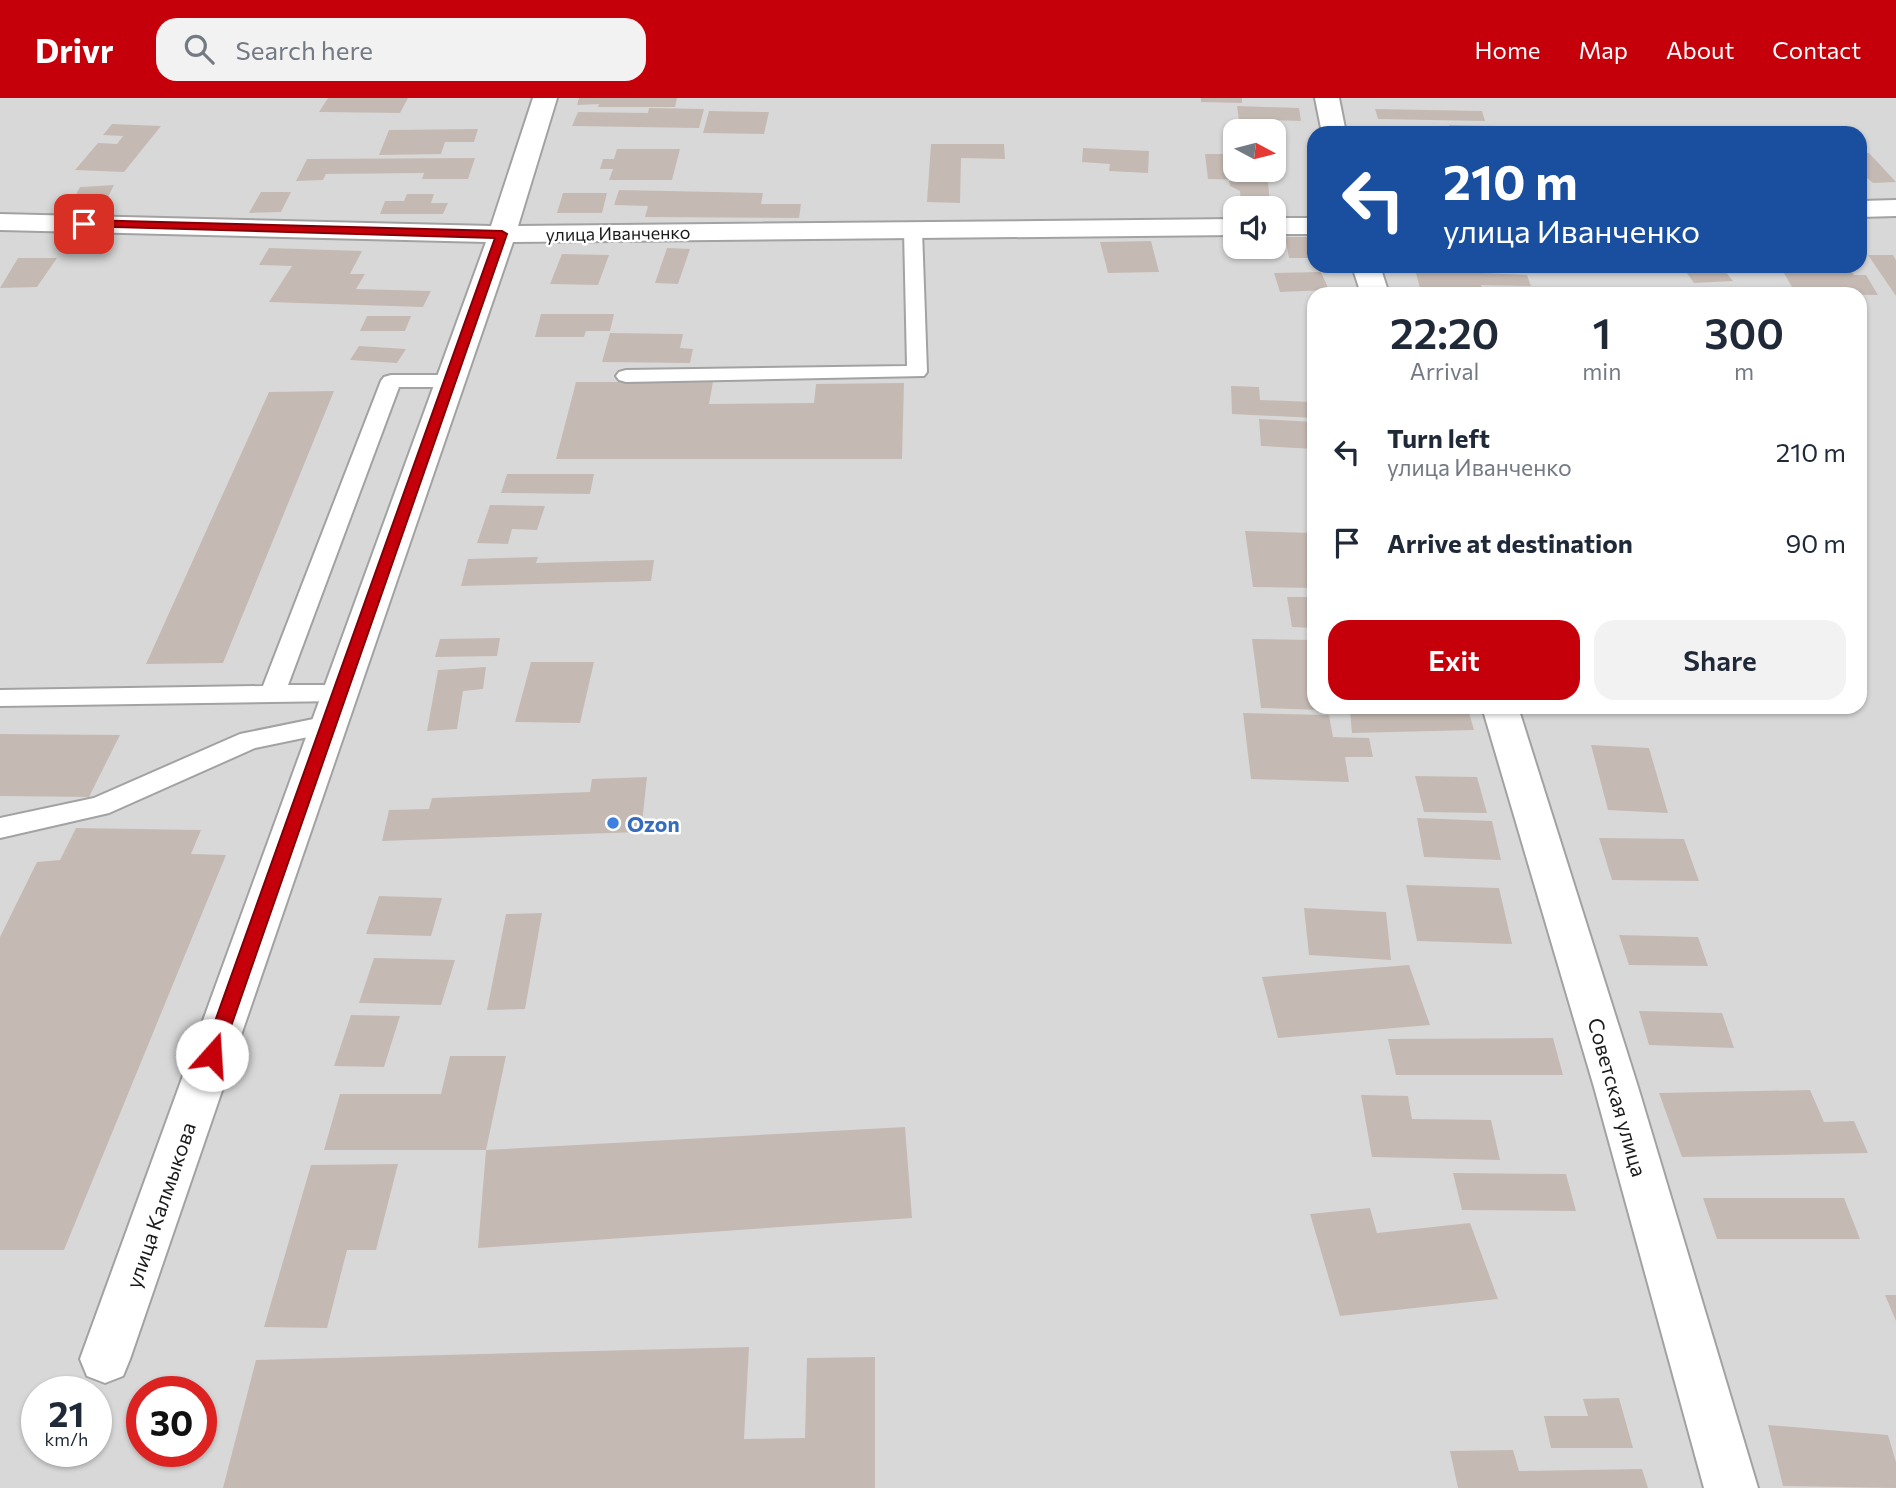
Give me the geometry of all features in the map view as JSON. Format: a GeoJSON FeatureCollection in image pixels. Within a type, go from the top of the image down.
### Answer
{"type":"FeatureCollection","features":[{"type":"Feature","properties":{"kind":"street","name":"улица Калмыкова"},"geometry":{"type":"LineString","coordinates":[[105,1359],[502,234],[545,98]]}},
{"type":"Feature","properties":{"kind":"street"},"geometry":{"type":"LineString","coordinates":[[1327,98],[1333,126]]}},
{"type":"Feature","properties":{"kind":"street"},"geometry":{"type":"LineString","coordinates":[[1867,209],[1896,208]]}},
{"type":"Feature","properties":{"kind":"street","name":"улица Иванченко"},"geometry":{"type":"LineString","coordinates":[[0,222],[502,234],[1223,227]]}},
{"type":"Feature","properties":{"kind":"street"},"geometry":{"type":"LineString","coordinates":[[1286,226],[1307,226]]}},
{"type":"Feature","properties":{"kind":"street","name":"Советская улица"},"geometry":{"type":"LineString","coordinates":[[1502,714],[1612,1074],[1731,1488]]}},
{"type":"Feature","properties":{"kind":"lane"},"geometry":{"type":"LineString","coordinates":[[626,376],[917,372],[913,230]]}},
{"type":"Feature","properties":{"kind":"lane"},"geometry":{"type":"LineString","coordinates":[[272,694],[391,381],[450,381]]}},
{"type":"Feature","properties":{"kind":"lane"},"geometry":{"type":"LineString","coordinates":[[0,698],[272,694],[335,709]]}},
{"type":"Feature","properties":{"kind":"lane"},"geometry":{"type":"LineString","coordinates":[[0,828],[100,806],[249,740],[335,709]]}},
{"type":"Feature","properties":{"kind":"shaded area"},"geometry":{"type":"Polygon","coordinates":[[[0,98],[1896,98],[1896,1488],[0,1488],[0,98]]]}},
{"type":"Feature","properties":{"kind":"building"},"geometry":{"type":"Polygon","coordinates":[[[328,98],[408,98],[400,113],[319,112],[328,98]]]}},
{"type":"Feature","properties":{"kind":"building"},"geometry":{"type":"Polygon","coordinates":[[[579,98],[677,98],[675,107],[598,107],[599,104],[577,105],[579,98]]]}},
{"type":"Feature","properties":{"kind":"building"},"geometry":{"type":"Polygon","coordinates":[[[1201,98],[1242,98],[1242,103],[1201,102],[1201,98]]]}},
{"type":"Feature","properties":{"kind":"building"},"geometry":{"type":"Polygon","coordinates":[[[1237,106],[1299,108],[1301,121],[1286,119],[1239,119],[1237,106]]]}},
{"type":"Feature","properties":{"kind":"building"},"geometry":{"type":"Polygon","coordinates":[[[649,108],[704,109],[699,128],[572,126],[578,112],[648,113],[649,108]]]}},
{"type":"Feature","properties":{"kind":"building"},"geometry":{"type":"Polygon","coordinates":[[[1375,109],[1482,111],[1485,121],[1378,119],[1375,109]]]}},
{"type":"Feature","properties":{"kind":"building"},"geometry":{"type":"Polygon","coordinates":[[[709,111],[769,112],[764,134],[703,133],[709,111]]]}},
{"type":"Feature","properties":{"kind":"building"},"geometry":{"type":"Polygon","coordinates":[[[112,124],[161,126],[124,172],[75,170],[98,143],[117,144],[123,136],[103,135],[112,124]]]}},
{"type":"Feature","properties":{"kind":"building"},"geometry":{"type":"Polygon","coordinates":[[[478,129],[474,142],[445,142],[441,154],[379,155],[389,130],[478,129]]]}},
{"type":"Feature","properties":{"kind":"building"},"geometry":{"type":"Polygon","coordinates":[[[931,144],[1004,144],[1005,159],[961,158],[960,203],[927,202],[931,144]]]}},
{"type":"Feature","properties":{"kind":"building"},"geometry":{"type":"Polygon","coordinates":[[[1083,148],[1149,151],[1148,173],[1109,171],[1110,164],[1082,162],[1083,148]]]}},
{"type":"Feature","properties":{"kind":"building"},"geometry":{"type":"Polygon","coordinates":[[[617,149],[680,149],[672,180],[609,180],[613,169],[600,169],[603,159],[614,159],[617,149]]]}},
{"type":"Feature","properties":{"kind":"building"},"geometry":{"type":"Polygon","coordinates":[[[1867,153],[1896,182],[1873,183],[1867,178],[1867,153]]]}},
{"type":"Feature","properties":{"kind":"building"},"geometry":{"type":"Polygon","coordinates":[[[1205,154],[1223,154],[1223,179],[1208,179],[1205,154]]]}},
{"type":"Feature","properties":{"kind":"building"},"geometry":{"type":"Polygon","coordinates":[[[475,158],[468,179],[422,179],[424,173],[326,174],[323,180],[296,181],[307,159],[475,158]]]}},
{"type":"Feature","properties":{"kind":"building"},"geometry":{"type":"Polygon","coordinates":[[[1229,182],[1268,182],[1269,196],[1240,196],[1240,191],[1230,186],[1229,182]]]}},
{"type":"Feature","properties":{"kind":"building"},"geometry":{"type":"Polygon","coordinates":[[[114,185],[103,207],[69,208],[80,187],[114,185]]]}},
{"type":"Feature","properties":{"kind":"building"},"geometry":{"type":"Polygon","coordinates":[[[619,190],[763,193],[761,204],[801,204],[799,218],[645,217],[648,206],[614,205],[619,190]]]}},
{"type":"Feature","properties":{"kind":"building"},"geometry":{"type":"Polygon","coordinates":[[[261,192],[291,192],[281,212],[249,213],[261,192]]]}},
{"type":"Feature","properties":{"kind":"building"},"geometry":{"type":"Polygon","coordinates":[[[563,193],[607,193],[602,213],[557,213],[563,193]]]}},
{"type":"Feature","properties":{"kind":"building"},"geometry":{"type":"Polygon","coordinates":[[[407,194],[434,194],[431,203],[448,203],[443,214],[380,214],[385,201],[404,201],[407,194]]]}},
{"type":"Feature","properties":{"kind":"building"},"geometry":{"type":"Polygon","coordinates":[[[1286,237],[1307,237],[1307,258],[1289,258],[1286,237]]]}},
{"type":"Feature","properties":{"kind":"building"},"geometry":{"type":"Polygon","coordinates":[[[1151,241],[1159,272],[1108,273],[1100,242],[1151,241]]]}},
{"type":"Feature","properties":{"kind":"building"},"geometry":{"type":"Polygon","coordinates":[[[269,248],[362,251],[350,274],[365,274],[356,289],[431,291],[423,307],[269,302],[292,266],[259,265],[269,248]]]}},
{"type":"Feature","properties":{"kind":"building"},"geometry":{"type":"Polygon","coordinates":[[[667,248],[690,249],[678,284],[655,283],[667,248]]]}},
{"type":"Feature","properties":{"kind":"building"},"geometry":{"type":"Polygon","coordinates":[[[562,254],[609,255],[598,285],[550,284],[562,254]]]}},
{"type":"Feature","properties":{"kind":"building"},"geometry":{"type":"Polygon","coordinates":[[[1868,255],[1893,255],[1896,260],[1896,296],[1868,255]]]}},
{"type":"Feature","properties":{"kind":"building"},"geometry":{"type":"Polygon","coordinates":[[[18,258],[57,258],[37,287],[0,288],[18,258]]]}},
{"type":"Feature","properties":{"kind":"building"},"geometry":{"type":"Polygon","coordinates":[[[1274,273],[1321,273],[1328,287],[1307,287],[1307,291],[1280,292],[1274,273]]]}},
{"type":"Feature","properties":{"kind":"building"},"geometry":{"type":"Polygon","coordinates":[[[1416,273],[1527,275],[1531,286],[1481,285],[1420,287],[1416,273]]]}},
{"type":"Feature","properties":{"kind":"building"},"geometry":{"type":"Polygon","coordinates":[[[1687,273],[1727,273],[1733,281],[1694,283],[1687,273]]]}},
{"type":"Feature","properties":{"kind":"building"},"geometry":{"type":"Polygon","coordinates":[[[1784,273],[1853,273],[1866,275],[1878,295],[1867,295],[1867,287],[1792,287],[1784,273]]]}},
{"type":"Feature","properties":{"kind":"building"},"geometry":{"type":"Polygon","coordinates":[[[541,314],[614,314],[610,331],[586,331],[584,337],[535,337],[541,314]]]}},
{"type":"Feature","properties":{"kind":"building"},"geometry":{"type":"Polygon","coordinates":[[[367,316],[411,316],[405,331],[360,331],[367,316]]]}},
{"type":"Feature","properties":{"kind":"building"},"geometry":{"type":"Polygon","coordinates":[[[610,333],[683,334],[680,348],[693,349],[690,363],[602,362],[610,333]]]}},
{"type":"Feature","properties":{"kind":"building"},"geometry":{"type":"Polygon","coordinates":[[[359,346],[406,349],[397,363],[350,360],[359,346]]]}},
{"type":"Feature","properties":{"kind":"building"},"geometry":{"type":"Polygon","coordinates":[[[576,382],[713,382],[709,404],[814,403],[816,384],[904,383],[902,459],[556,459],[576,382]]]}},
{"type":"Feature","properties":{"kind":"building"},"geometry":{"type":"Polygon","coordinates":[[[1231,386],[1259,387],[1260,400],[1307,402],[1307,418],[1232,414],[1231,386]]]}},
{"type":"Feature","properties":{"kind":"building"},"geometry":{"type":"Polygon","coordinates":[[[334,391],[223,663],[146,664],[269,392],[334,391]]]}},
{"type":"Feature","properties":{"kind":"building"},"geometry":{"type":"Polygon","coordinates":[[[1259,419],[1307,422],[1307,449],[1261,446],[1259,419]]]}},
{"type":"Feature","properties":{"kind":"building"},"geometry":{"type":"Polygon","coordinates":[[[507,474],[594,474],[590,494],[501,493],[507,474]]]}},
{"type":"Feature","properties":{"kind":"building"},"geometry":{"type":"Polygon","coordinates":[[[490,505],[545,506],[537,530],[512,529],[508,544],[477,543],[490,505]]]}},
{"type":"Feature","properties":{"kind":"building"},"geometry":{"type":"Polygon","coordinates":[[[1245,531],[1307,533],[1307,588],[1253,587],[1245,531]]]}},
{"type":"Feature","properties":{"kind":"building"},"geometry":{"type":"Polygon","coordinates":[[[538,557],[536,563],[654,560],[651,581],[461,586],[468,559],[538,557]]]}},
{"type":"Feature","properties":{"kind":"building"},"geometry":{"type":"Polygon","coordinates":[[[1287,597],[1307,597],[1307,628],[1292,627],[1287,597]]]}},
{"type":"Feature","properties":{"kind":"building"},"geometry":{"type":"Polygon","coordinates":[[[500,638],[497,656],[435,657],[440,639],[500,638]]]}},
{"type":"Feature","properties":{"kind":"building"},"geometry":{"type":"Polygon","coordinates":[[[1252,639],[1307,640],[1307,710],[1261,708],[1252,639]]]}},
{"type":"Feature","properties":{"kind":"building"},"geometry":{"type":"Polygon","coordinates":[[[531,662],[594,662],[580,723],[515,722],[531,662]]]}},
{"type":"Feature","properties":{"kind":"building"},"geometry":{"type":"Polygon","coordinates":[[[486,667],[483,689],[463,691],[457,729],[427,731],[438,670],[486,667]]]}},
{"type":"Feature","properties":{"kind":"building"},"geometry":{"type":"Polygon","coordinates":[[[1243,713],[1329,715],[1333,737],[1369,738],[1373,757],[1345,757],[1349,782],[1251,779],[1243,713]]]}},
{"type":"Feature","properties":{"kind":"building"},"geometry":{"type":"Polygon","coordinates":[[[1350,714],[1469,714],[1474,730],[1352,733],[1350,714]]]}},
{"type":"Feature","properties":{"kind":"building"},"geometry":{"type":"Polygon","coordinates":[[[0,734],[120,735],[89,797],[0,796],[0,734]]]}},
{"type":"Feature","properties":{"kind":"building"},"geometry":{"type":"Polygon","coordinates":[[[1591,745],[1649,748],[1668,813],[1608,810],[1591,745]]]}},
{"type":"Feature","properties":{"kind":"building"},"geometry":{"type":"Polygon","coordinates":[[[1415,776],[1477,777],[1487,813],[1424,812],[1415,776]]]}},
{"type":"Feature","properties":{"kind":"building"},"geometry":{"type":"Polygon","coordinates":[[[647,777],[641,832],[382,841],[389,810],[429,809],[432,798],[590,792],[592,779],[647,777]]]}},
{"type":"Feature","properties":{"kind":"building"},"geometry":{"type":"Polygon","coordinates":[[[1417,818],[1492,821],[1501,860],[1424,857],[1417,818]]]}},
{"type":"Feature","properties":{"kind":"building"},"geometry":{"type":"Polygon","coordinates":[[[76,828],[201,830],[191,854],[226,855],[64,1250],[0,1250],[0,937],[37,862],[60,860],[76,828]]]}},
{"type":"Feature","properties":{"kind":"building"},"geometry":{"type":"Polygon","coordinates":[[[1599,838],[1684,839],[1699,881],[1612,880],[1599,838]]]}},
{"type":"Feature","properties":{"kind":"building"},"geometry":{"type":"Polygon","coordinates":[[[1406,885],[1499,888],[1512,944],[1417,941],[1406,885]]]}},
{"type":"Feature","properties":{"kind":"building"},"geometry":{"type":"Polygon","coordinates":[[[379,896],[442,898],[431,936],[366,934],[379,896]]]}},
{"type":"Feature","properties":{"kind":"building"},"geometry":{"type":"Polygon","coordinates":[[[1304,908],[1386,912],[1391,960],[1309,955],[1304,908]]]}},
{"type":"Feature","properties":{"kind":"building"},"geometry":{"type":"Polygon","coordinates":[[[542,913],[525,1009],[487,1010],[506,914],[542,913]]]}},
{"type":"Feature","properties":{"kind":"building"},"geometry":{"type":"Polygon","coordinates":[[[1619,935],[1698,937],[1708,966],[1629,965],[1619,935]]]}},
{"type":"Feature","properties":{"kind":"building"},"geometry":{"type":"Polygon","coordinates":[[[374,958],[455,960],[441,1005],[359,1003],[374,958]]]}},
{"type":"Feature","properties":{"kind":"building"},"geometry":{"type":"Polygon","coordinates":[[[1409,965],[1430,1025],[1278,1038],[1262,977],[1409,965]]]}},
{"type":"Feature","properties":{"kind":"building"},"geometry":{"type":"Polygon","coordinates":[[[1639,1011],[1722,1013],[1734,1048],[1649,1045],[1639,1011]]]}},
{"type":"Feature","properties":{"kind":"building"},"geometry":{"type":"Polygon","coordinates":[[[351,1015],[400,1016],[384,1067],[334,1066],[351,1015]]]}},
{"type":"Feature","properties":{"kind":"building"},"geometry":{"type":"Polygon","coordinates":[[[1553,1038],[1563,1075],[1396,1075],[1388,1039],[1553,1038]]]}},
{"type":"Feature","properties":{"kind":"building"},"geometry":{"type":"Polygon","coordinates":[[[450,1056],[506,1056],[486,1150],[324,1150],[340,1094],[441,1094],[450,1056]]]}},
{"type":"Feature","properties":{"kind":"building"},"geometry":{"type":"Polygon","coordinates":[[[1810,1090],[1824,1122],[1854,1121],[1868,1153],[1682,1157],[1659,1093],[1810,1090]]]}},
{"type":"Feature","properties":{"kind":"building"},"geometry":{"type":"Polygon","coordinates":[[[1361,1095],[1408,1096],[1412,1119],[1491,1120],[1500,1160],[1372,1157],[1361,1095]]]}},
{"type":"Feature","properties":{"kind":"building"},"geometry":{"type":"Polygon","coordinates":[[[905,1127],[912,1218],[478,1248],[486,1150],[905,1127]]]}},
{"type":"Feature","properties":{"kind":"building"},"geometry":{"type":"Polygon","coordinates":[[[398,1164],[376,1250],[347,1250],[327,1328],[264,1327],[311,1165],[398,1164]]]}},
{"type":"Feature","properties":{"kind":"building"},"geometry":{"type":"Polygon","coordinates":[[[1453,1173],[1566,1174],[1576,1211],[1462,1210],[1453,1173]]]}},
{"type":"Feature","properties":{"kind":"building"},"geometry":{"type":"Polygon","coordinates":[[[1703,1198],[1844,1198],[1860,1239],[1717,1239],[1703,1198]]]}},
{"type":"Feature","properties":{"kind":"building"},"geometry":{"type":"Polygon","coordinates":[[[1370,1208],[1377,1233],[1470,1223],[1498,1299],[1340,1316],[1310,1214],[1370,1208]]]}},
{"type":"Feature","properties":{"kind":"building"},"geometry":{"type":"Polygon","coordinates":[[[1885,1295],[1896,1295],[1896,1321],[1885,1295]]]}},
{"type":"Feature","properties":{"kind":"building"},"geometry":{"type":"Polygon","coordinates":[[[749,1347],[744,1439],[805,1438],[807,1358],[875,1357],[875,1488],[223,1488],[256,1360],[749,1347]]]}},
{"type":"Feature","properties":{"kind":"building"},"geometry":{"type":"Polygon","coordinates":[[[1619,1398],[1633,1448],[1551,1448],[1544,1416],[1588,1416],[1583,1399],[1619,1398]]]}},
{"type":"Feature","properties":{"kind":"building"},"geometry":{"type":"Polygon","coordinates":[[[1768,1425],[1888,1435],[1896,1462],[1896,1488],[1783,1486],[1768,1425]]]}},
{"type":"Feature","properties":{"kind":"building"},"geometry":{"type":"Polygon","coordinates":[[[1513,1450],[1519,1471],[1642,1469],[1648,1488],[1458,1488],[1450,1451],[1513,1450]]]}},
{"type":"Feature","properties":{"kind":"place","name":"Ozon"},"geometry":{"type":"Point","coordinates":[613,823]}},
{"type":"Feature","properties":{"kind":"route"},"geometry":{"type":"LineString","coordinates":[[84,224],[502,234],[212,1055]]}}]}
